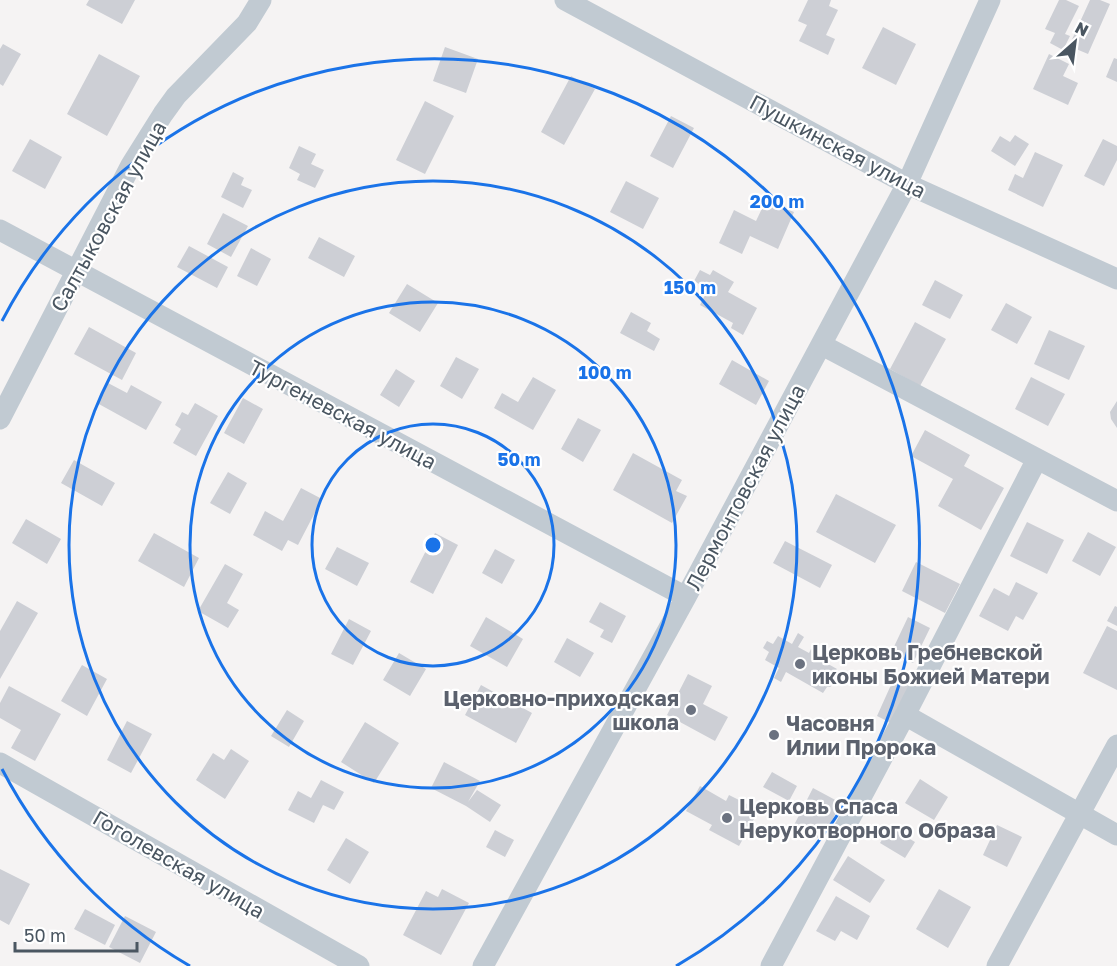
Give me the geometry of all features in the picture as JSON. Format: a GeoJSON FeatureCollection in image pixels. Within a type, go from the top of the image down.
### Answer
{"type":"FeatureCollection","features":[{"type":"Feature","properties":{"kind":"street","name":"Салтыковская улица"},"geometry":{"type":"LineString","coordinates":[[0,420],[131,165],[176,96],[247,23],[261,0]]}},
{"type":"Feature","properties":{"kind":"street","name":"Пушкинская улица"},"geometry":{"type":"LineString","coordinates":[[565,0],[907,184],[1117,279]]}},
{"type":"Feature","properties":{"kind":"street","name":"Лермонтовская улица"},"geometry":{"type":"LineString","coordinates":[[483,966],[686,597],[907,184],[990,0]]}},
{"type":"Feature","properties":{"kind":"street","name":"Тургеневская улица"},"geometry":{"type":"LineString","coordinates":[[0,230],[686,597]]}},
{"type":"Feature","properties":{"kind":"street"},"geometry":{"type":"LineString","coordinates":[[822,345],[1117,501]]}},
{"type":"Feature","properties":{"kind":"street"},"geometry":{"type":"LineString","coordinates":[[771,966],[905,716],[1037,459]]}},
{"type":"Feature","properties":{"kind":"street"},"geometry":{"type":"LineString","coordinates":[[905,716],[1117,835]]}},
{"type":"Feature","properties":{"kind":"street"},"geometry":{"type":"LineString","coordinates":[[997,966],[1117,745]]}},
{"type":"Feature","properties":{"kind":"street","name":"Гоголевская улица"},"geometry":{"type":"LineString","coordinates":[[0,763],[359,966]]}},
{"type":"Feature","properties":{"kind":"building"},"geometry":{"type":"Polygon","coordinates":[[[89,0],[135,0],[122,24],[86,5],[89,0]]]}},
{"type":"Feature","properties":{"kind":"building"},"geometry":{"type":"Polygon","coordinates":[[[808,0],[831,0],[829,6],[838,10],[826,35],[835,39],[828,55],[799,41],[807,25],[798,21],[808,0]]]}},
{"type":"Feature","properties":{"kind":"building"},"geometry":{"type":"Polygon","coordinates":[[[1059,0],[1066,0],[1079,6],[1065,34],[1070,36],[1063,50],[1050,43],[1055,33],[1045,29],[1059,0]]]}},
{"type":"Feature","properties":{"kind":"building"},"geometry":{"type":"Polygon","coordinates":[[[1090,0],[1100,0],[1110,4],[1088,54],[1069,46],[1090,0]]]}},
{"type":"Feature","properties":{"kind":"building"},"geometry":{"type":"Polygon","coordinates":[[[883,27],[916,44],[896,85],[862,68],[883,27]]]}},
{"type":"Feature","properties":{"kind":"building"},"geometry":{"type":"Polygon","coordinates":[[[3,44],[21,54],[3,86],[0,84],[0,49],[3,44]]]}},
{"type":"Feature","properties":{"kind":"building"},"geometry":{"type":"Polygon","coordinates":[[[445,47],[478,59],[466,93],[433,81],[445,47]]]}},
{"type":"Feature","properties":{"kind":"building"},"geometry":{"type":"Polygon","coordinates":[[[99,54],[140,76],[107,136],[67,114],[99,54]]]}},
{"type":"Feature","properties":{"kind":"building"},"geometry":{"type":"Polygon","coordinates":[[[1049,54],[1069,64],[1063,76],[1078,83],[1068,105],[1033,89],[1049,54]]]}},
{"type":"Feature","properties":{"kind":"building"},"geometry":{"type":"Polygon","coordinates":[[[1114,58],[1117,59],[1117,82],[1106,77],[1114,58]]]}},
{"type":"Feature","properties":{"kind":"building"},"geometry":{"type":"Polygon","coordinates":[[[571,76],[595,89],[564,145],[541,132],[571,76]]]}},
{"type":"Feature","properties":{"kind":"building"},"geometry":{"type":"Polygon","coordinates":[[[425,101],[454,116],[425,174],[396,160],[425,101]]]}},
{"type":"Feature","properties":{"kind":"building"},"geometry":{"type":"Polygon","coordinates":[[[671,116],[694,128],[673,168],[650,156],[671,116]]]}},
{"type":"Feature","properties":{"kind":"building"},"geometry":{"type":"Polygon","coordinates":[[[1015,135],[1029,144],[1015,166],[991,151],[1000,136],[1010,142],[1015,135]]]}},
{"type":"Feature","properties":{"kind":"building"},"geometry":{"type":"Polygon","coordinates":[[[30,139],[62,157],[45,189],[12,171],[30,139]]]}},
{"type":"Feature","properties":{"kind":"building"},"geometry":{"type":"Polygon","coordinates":[[[1103,139],[1117,146],[1117,160],[1104,186],[1084,176],[1103,139]]]}},
{"type":"Feature","properties":{"kind":"building"},"geometry":{"type":"Polygon","coordinates":[[[299,146],[316,154],[311,164],[324,170],[315,188],[297,180],[300,174],[289,168],[299,146]]]}},
{"type":"Feature","properties":{"kind":"building"},"geometry":{"type":"Polygon","coordinates":[[[1035,152],[1063,165],[1043,207],[1008,190],[1015,174],[1023,178],[1035,152]]]}},
{"type":"Feature","properties":{"kind":"building"},"geometry":{"type":"Polygon","coordinates":[[[233,172],[244,178],[241,185],[252,190],[243,208],[221,197],[233,172]]]}},
{"type":"Feature","properties":{"kind":"building"},"geometry":{"type":"Polygon","coordinates":[[[626,181],[659,198],[643,229],[610,212],[626,181]]]}},
{"type":"Feature","properties":{"kind":"building"},"geometry":{"type":"Polygon","coordinates":[[[766,200],[794,212],[778,249],[750,236],[742,254],[719,243],[734,210],[756,221],[766,200]]]}},
{"type":"Feature","properties":{"kind":"building"},"geometry":{"type":"Polygon","coordinates":[[[223,213],[248,226],[231,257],[207,244],[223,213]]]}},
{"type":"Feature","properties":{"kind":"building"},"geometry":{"type":"Polygon","coordinates":[[[319,237],[355,256],[344,277],[308,258],[319,237]]]}},
{"type":"Feature","properties":{"kind":"building"},"geometry":{"type":"Polygon","coordinates":[[[189,246],[228,267],[217,288],[177,267],[189,246]]]}},
{"type":"Feature","properties":{"kind":"building"},"geometry":{"type":"Polygon","coordinates":[[[251,248],[271,259],[257,286],[237,276],[251,248]]]}},
{"type":"Feature","properties":{"kind":"building"},"geometry":{"type":"Polygon","coordinates":[[[700,270],[710,275],[713,270],[734,282],[728,292],[757,308],[743,335],[731,328],[733,323],[700,305],[708,289],[694,281],[700,270]]]}},
{"type":"Feature","properties":{"kind":"building"},"geometry":{"type":"Polygon","coordinates":[[[935,280],[963,295],[950,319],[922,305],[935,280]]]}},
{"type":"Feature","properties":{"kind":"building"},"geometry":{"type":"Polygon","coordinates":[[[407,284],[438,303],[420,332],[389,313],[407,284]]]}},
{"type":"Feature","properties":{"kind":"building"},"geometry":{"type":"Polygon","coordinates":[[[1006,303],[1032,317],[1017,344],[991,330],[1006,303]]]}},
{"type":"Feature","properties":{"kind":"building"},"geometry":{"type":"Polygon","coordinates":[[[631,312],[651,323],[647,331],[660,339],[654,351],[620,333],[631,312]]]}},
{"type":"Feature","properties":{"kind":"building"},"geometry":{"type":"Polygon","coordinates":[[[915,322],[946,339],[920,386],[890,369],[915,322]]]}},
{"type":"Feature","properties":{"kind":"building"},"geometry":{"type":"Polygon","coordinates":[[[89,327],[136,353],[122,380],[74,354],[89,327]]]}},
{"type":"Feature","properties":{"kind":"building"},"geometry":{"type":"Polygon","coordinates":[[[1049,330],[1085,346],[1069,380],[1034,364],[1049,330]]]}},
{"type":"Feature","properties":{"kind":"building"},"geometry":{"type":"Polygon","coordinates":[[[456,357],[479,369],[462,399],[440,386],[456,357]]]}},
{"type":"Feature","properties":{"kind":"building"},"geometry":{"type":"Polygon","coordinates":[[[732,360],[769,381],[756,405],[719,384],[732,360]]]}},
{"type":"Feature","properties":{"kind":"building"},"geometry":{"type":"Polygon","coordinates":[[[396,369],[415,381],[399,407],[380,395],[396,369]]]}},
{"type":"Feature","properties":{"kind":"building"},"geometry":{"type":"Polygon","coordinates":[[[533,377],[556,390],[533,430],[494,408],[502,393],[518,402],[533,377]]]}},
{"type":"Feature","properties":{"kind":"building"},"geometry":{"type":"Polygon","coordinates":[[[1031,377],[1065,394],[1048,426],[1015,409],[1031,377]]]}},
{"type":"Feature","properties":{"kind":"building"},"geometry":{"type":"Polygon","coordinates":[[[108,383],[127,393],[131,385],[162,402],[146,430],[97,403],[108,383]]]}},
{"type":"Feature","properties":{"kind":"building"},"geometry":{"type":"Polygon","coordinates":[[[243,398],[263,409],[244,444],[224,433],[243,398]]]}},
{"type":"Feature","properties":{"kind":"building"},"geometry":{"type":"Polygon","coordinates":[[[1117,401],[1117,428],[1111,419],[1110,412],[1117,401]]]}},
{"type":"Feature","properties":{"kind":"building"},"geometry":{"type":"Polygon","coordinates":[[[195,403],[218,416],[196,456],[173,443],[181,429],[175,425],[182,412],[188,415],[195,403]]]}},
{"type":"Feature","properties":{"kind":"building"},"geometry":{"type":"Polygon","coordinates":[[[578,418],[601,430],[583,462],[561,449],[578,418]]]}},
{"type":"Feature","properties":{"kind":"building"},"geometry":{"type":"Polygon","coordinates":[[[925,430],[970,455],[964,466],[1004,488],[981,530],[938,506],[953,479],[911,456],[925,430]]]}},
{"type":"Feature","properties":{"kind":"building"},"geometry":{"type":"Polygon","coordinates":[[[633,453],[682,480],[676,491],[687,496],[672,523],[613,490],[633,453]]]}},
{"type":"Feature","properties":{"kind":"building"},"geometry":{"type":"Polygon","coordinates":[[[74,460],[115,483],[102,506],[61,483],[74,460]]]}},
{"type":"Feature","properties":{"kind":"building"},"geometry":{"type":"Polygon","coordinates":[[[228,472],[247,483],[230,514],[210,503],[228,472]]]}},
{"type":"Feature","properties":{"kind":"building"},"geometry":{"type":"Polygon","coordinates":[[[301,488],[322,499],[298,545],[288,540],[282,551],[253,535],[265,511],[283,521],[301,488]]]}},
{"type":"Feature","properties":{"kind":"building"},"geometry":{"type":"Polygon","coordinates":[[[836,494],[896,525],[875,563],[816,532],[836,494]]]}},
{"type":"Feature","properties":{"kind":"building"},"geometry":{"type":"Polygon","coordinates":[[[26,519],[61,539],[47,564],[12,543],[26,519]]]}},
{"type":"Feature","properties":{"kind":"building"},"geometry":{"type":"Polygon","coordinates":[[[1027,522],[1064,540],[1047,574],[1010,556],[1027,522]]]}},
{"type":"Feature","properties":{"kind":"building"},"geometry":{"type":"Polygon","coordinates":[[[1088,532],[1116,547],[1100,576],[1072,561],[1088,532]]]}},
{"type":"Feature","properties":{"kind":"building"},"geometry":{"type":"Polygon","coordinates":[[[154,533],[199,558],[184,587],[138,561],[154,533]]]}},
{"type":"Feature","properties":{"kind":"building"},"geometry":{"type":"Polygon","coordinates":[[[435,533],[458,545],[433,594],[410,582],[435,533]]]}},
{"type":"Feature","properties":{"kind":"building"},"geometry":{"type":"Polygon","coordinates":[[[785,541],[832,565],[820,588],[773,563],[785,541]]]}},
{"type":"Feature","properties":{"kind":"building"},"geometry":{"type":"Polygon","coordinates":[[[337,547],[369,563],[357,586],[325,569],[337,547]]]}},
{"type":"Feature","properties":{"kind":"building"},"geometry":{"type":"Polygon","coordinates":[[[495,549],[515,560],[502,584],[482,573],[495,549]]]}},
{"type":"Feature","properties":{"kind":"building"},"geometry":{"type":"Polygon","coordinates":[[[916,562],[960,584],[945,613],[902,591],[916,562]]]}},
{"type":"Feature","properties":{"kind":"building"},"geometry":{"type":"Polygon","coordinates":[[[225,564],[243,574],[227,603],[239,610],[228,628],[198,611],[225,564]]]}},
{"type":"Feature","properties":{"kind":"building"},"geometry":{"type":"Polygon","coordinates":[[[1016,582],[1038,593],[1023,620],[1016,616],[1008,631],[979,616],[994,588],[1009,596],[1016,582]]]}},
{"type":"Feature","properties":{"kind":"building"},"geometry":{"type":"Polygon","coordinates":[[[17,601],[38,613],[0,679],[0,631],[17,601]]]}},
{"type":"Feature","properties":{"kind":"building"},"geometry":{"type":"Polygon","coordinates":[[[600,602],[626,616],[612,643],[600,637],[604,630],[589,622],[600,602]]]}},
{"type":"Feature","properties":{"kind":"building"},"geometry":{"type":"Polygon","coordinates":[[[1115,606],[1117,607],[1117,626],[1107,621],[1115,606]]]}},
{"type":"Feature","properties":{"kind":"building"},"geometry":{"type":"Polygon","coordinates":[[[486,617],[523,639],[507,667],[470,646],[486,617]]]}},
{"type":"Feature","properties":{"kind":"building"},"geometry":{"type":"Polygon","coordinates":[[[908,617],[930,628],[913,663],[891,653],[908,617]]]}},
{"type":"Feature","properties":{"kind":"building"},"geometry":{"type":"Polygon","coordinates":[[[349,619],[371,631],[353,665],[331,654],[349,619]]]}},
{"type":"Feature","properties":{"kind":"building"},"geometry":{"type":"Polygon","coordinates":[[[1107,626],[1117,631],[1117,690],[1083,673],[1107,626]]]}},
{"type":"Feature","properties":{"kind":"building","name":"Церковь Гребневской иконы Божией Матери"},"geometry":{"type":"Polygon","coordinates":[[[798,633],[804,637],[798,647],[809,653],[811,649],[823,656],[821,660],[837,669],[834,673],[835,683],[827,687],[823,693],[786,672],[781,682],[774,678],[779,668],[765,660],[769,652],[763,648],[767,641],[773,644],[778,636],[792,644],[798,633]]]}},
{"type":"Feature","properties":{"kind":"building"},"geometry":{"type":"Polygon","coordinates":[[[567,638],[594,653],[580,677],[554,662],[567,638]]]}},
{"type":"Feature","properties":{"kind":"building"},"geometry":{"type":"Polygon","coordinates":[[[399,653],[426,669],[410,696],[383,680],[399,653]]]}},
{"type":"Feature","properties":{"kind":"building"},"geometry":{"type":"Polygon","coordinates":[[[82,665],[107,679],[87,716],[61,701],[82,665]]]}},
{"type":"Feature","properties":{"kind":"building","name":"Церковно-приходская школа"},"geometry":{"type":"Polygon","coordinates":[[[688,674],[712,686],[703,704],[728,717],[715,741],[667,715],[688,674]]]}},
{"type":"Feature","properties":{"kind":"building"},"geometry":{"type":"Polygon","coordinates":[[[895,676],[912,683],[893,724],[877,716],[895,676]]]}},
{"type":"Feature","properties":{"kind":"building"},"geometry":{"type":"Polygon","coordinates":[[[481,685],[532,713],[516,743],[465,715],[481,685]]]}},
{"type":"Feature","properties":{"kind":"building"},"geometry":{"type":"Polygon","coordinates":[[[9,686],[61,714],[35,761],[11,748],[21,730],[0,718],[0,703],[9,686]]]}},
{"type":"Feature","properties":{"kind":"building"},"geometry":{"type":"Polygon","coordinates":[[[287,710],[304,721],[289,747],[271,736],[287,710]]]}},
{"type":"Feature","properties":{"kind":"building"},"geometry":{"type":"Polygon","coordinates":[[[127,721],[152,734],[131,773],[107,760],[127,721]]]}},
{"type":"Feature","properties":{"kind":"building"},"geometry":{"type":"Polygon","coordinates":[[[365,722],[399,743],[374,783],[341,762],[365,722]]]}},
{"type":"Feature","properties":{"kind":"building"},"geometry":{"type":"Polygon","coordinates":[[[231,749],[249,761],[225,799],[196,780],[213,753],[224,760],[231,749]]]}},
{"type":"Feature","properties":{"kind":"building"},"geometry":{"type":"Polygon","coordinates":[[[444,762],[480,781],[468,802],[477,790],[501,805],[490,822],[466,806],[431,788],[444,762]]]}},
{"type":"Feature","properties":{"kind":"building"},"geometry":{"type":"Polygon","coordinates":[[[772,772],[797,786],[789,801],[763,787],[772,772]]]}},
{"type":"Feature","properties":{"kind":"building"},"geometry":{"type":"Polygon","coordinates":[[[920,779],[948,797],[934,820],[905,803],[920,779]]]}},
{"type":"Feature","properties":{"kind":"building"},"geometry":{"type":"Polygon","coordinates":[[[321,780],[344,792],[334,810],[323,805],[314,823],[288,810],[298,791],[311,798],[321,780]]]}},
{"type":"Feature","properties":{"kind":"building","name":"Церковь Спаса Нерукотворного Образа"},"geometry":{"type":"Polygon","coordinates":[[[700,786],[726,801],[729,795],[759,810],[739,846],[709,830],[712,825],[686,811],[700,786]]]}},
{"type":"Feature","properties":{"kind":"building"},"geometry":{"type":"Polygon","coordinates":[[[813,788],[841,803],[822,840],[794,825],[813,788]]]}},
{"type":"Feature","properties":{"kind":"building"},"geometry":{"type":"Polygon","coordinates":[[[997,825],[1022,837],[1007,867],[983,855],[997,825]]]}},
{"type":"Feature","properties":{"kind":"building"},"geometry":{"type":"Polygon","coordinates":[[[890,827],[915,842],[905,858],[880,843],[890,827]]]}},
{"type":"Feature","properties":{"kind":"building"},"geometry":{"type":"Polygon","coordinates":[[[495,830],[514,840],[505,857],[486,847],[495,830]]]}},
{"type":"Feature","properties":{"kind":"building"},"geometry":{"type":"Polygon","coordinates":[[[346,838],[369,852],[350,884],[327,870],[346,838]]]}},
{"type":"Feature","properties":{"kind":"building"},"geometry":{"type":"Polygon","coordinates":[[[848,856],[885,880],[870,903],[833,880],[848,856]]]}},
{"type":"Feature","properties":{"kind":"building"},"geometry":{"type":"Polygon","coordinates":[[[0,869],[30,884],[9,925],[0,920],[0,869]]]}},
{"type":"Feature","properties":{"kind":"building"},"geometry":{"type":"Polygon","coordinates":[[[442,889],[469,903],[441,955],[403,935],[426,891],[438,897],[442,889]]]}},
{"type":"Feature","properties":{"kind":"building"},"geometry":{"type":"Polygon","coordinates":[[[939,889],[971,907],[948,948],[916,929],[939,889]]]}},
{"type":"Feature","properties":{"kind":"building"},"geometry":{"type":"Polygon","coordinates":[[[836,896],[870,916],[857,940],[841,931],[835,941],[816,931],[836,896]]]}},
{"type":"Feature","properties":{"kind":"building"},"geometry":{"type":"Polygon","coordinates":[[[85,909],[115,925],[105,945],[74,929],[85,909]]]}},
{"type":"Feature","properties":{"kind":"building"},"geometry":{"type":"Polygon","coordinates":[[[125,916],[156,932],[140,963],[109,947],[125,916]]]}},
{"type":"Feature","properties":{"kind":"place","name":"Церковь Гребневской иконы Божией Матери"},"geometry":{"type":"Point","coordinates":[800,664]}},
{"type":"Feature","properties":{"kind":"place","name":"Церковно-приходская школа"},"geometry":{"type":"Point","coordinates":[691,710]}},
{"type":"Feature","properties":{"kind":"place","name":"Часовня Илии Пророка"},"geometry":{"type":"Point","coordinates":[774,735]}},
{"type":"Feature","properties":{"kind":"place","name":"Церковь Спаса Нерукотворного Образа"},"geometry":{"type":"Point","coordinates":[727,818]}}]}
